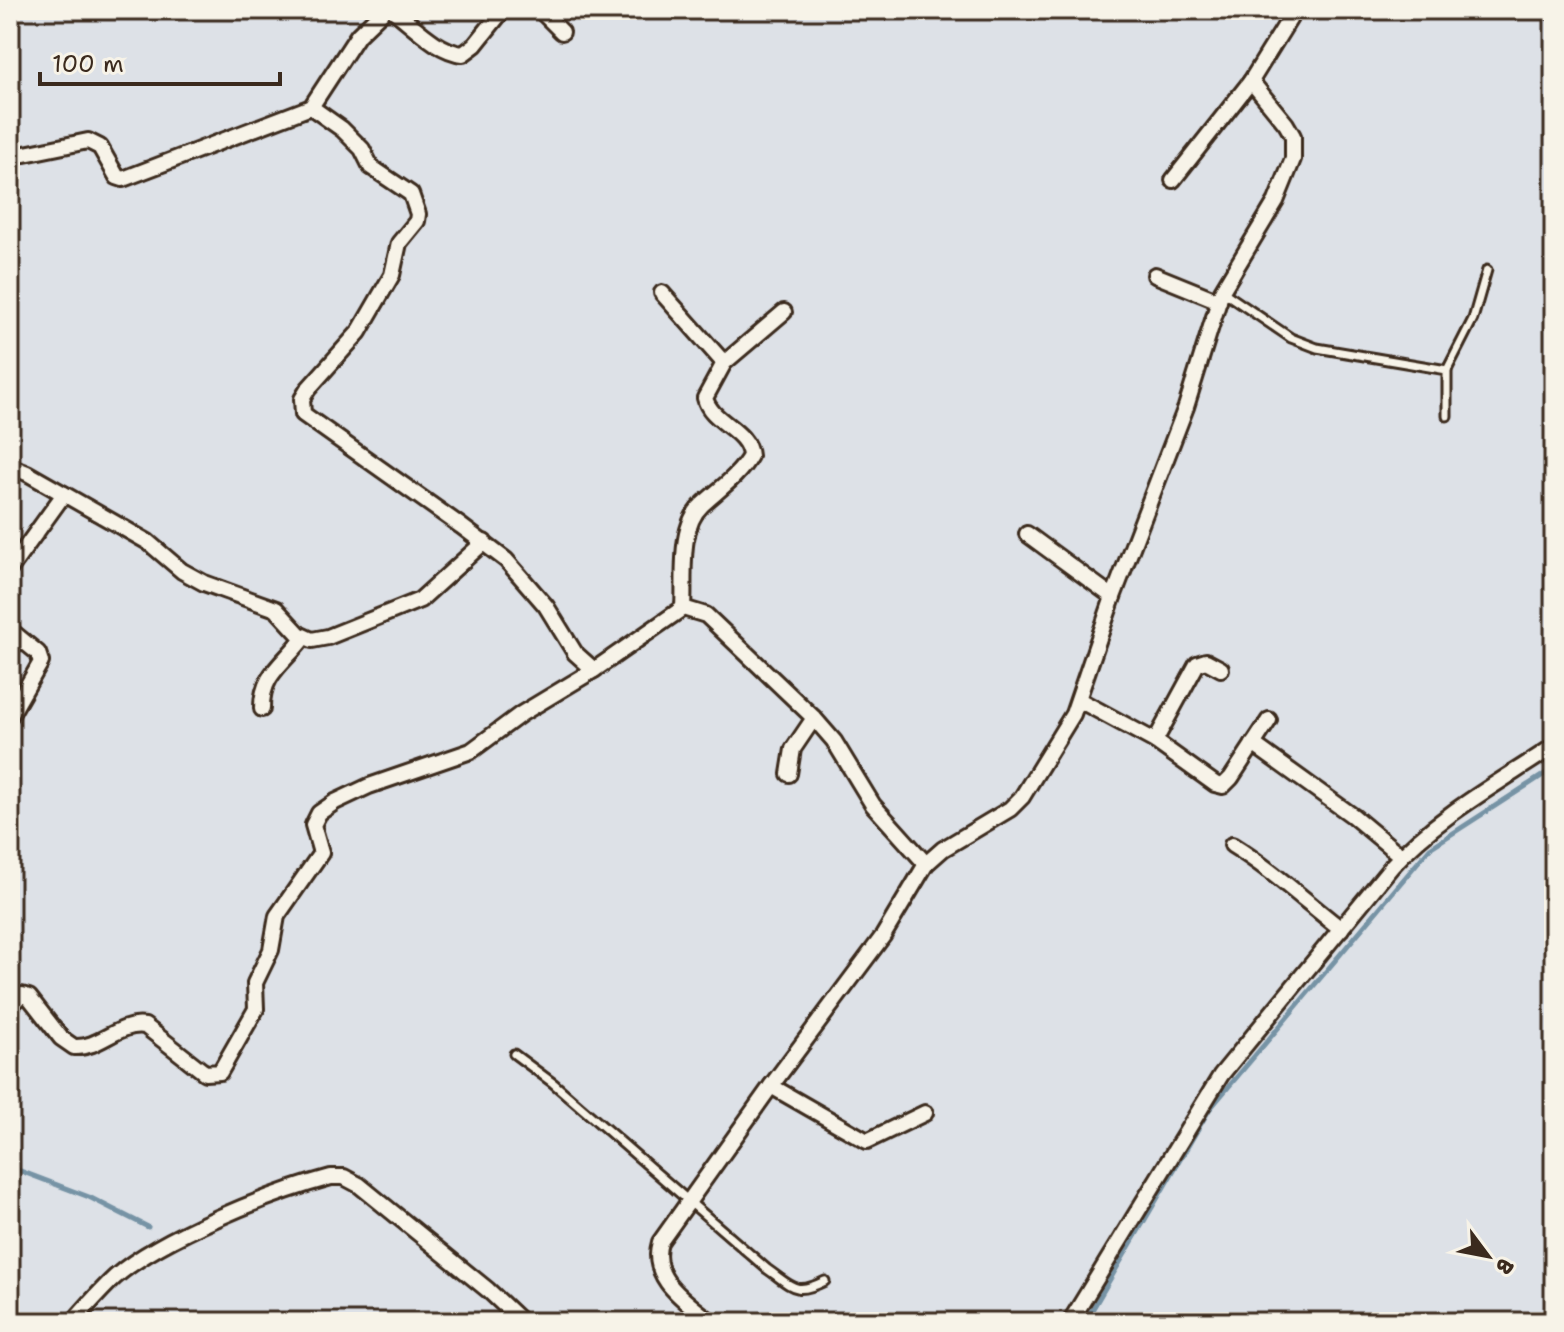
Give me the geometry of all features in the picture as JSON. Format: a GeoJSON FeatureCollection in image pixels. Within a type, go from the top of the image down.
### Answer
{"type":"FeatureCollection","features":[{"type":"Feature","properties":{"kind":"street"},"geometry":{"type":"LineString","coordinates":[[10,157],[88,141],[100,147],[117,177],[131,178],[311,107],[361,30],[384,10]]}},
{"type":"Feature","properties":{"kind":"street"},"geometry":{"type":"LineString","coordinates":[[393,10],[433,40],[454,53],[463,54],[475,45],[503,10]]}},
{"type":"Feature","properties":{"kind":"street"},"geometry":{"type":"LineString","coordinates":[[540,10],[562,32]]}},
{"type":"Feature","properties":{"kind":"street"},"geometry":{"type":"LineString","coordinates":[[1173,180],[1251,81],[1295,10]]}},
{"type":"Feature","properties":{"kind":"street"},"geometry":{"type":"LineString","coordinates":[[1548,10],[1554,13]]}},
{"type":"Feature","properties":{"kind":"street"},"geometry":{"type":"LineString","coordinates":[[711,1322],[669,1285],[657,1261],[660,1242],[883,936],[926,864],[943,849],[1010,809],[1022,797],[1056,744],[1079,700],[1113,597],[1166,464],[1221,296],[1276,201],[1293,159],[1293,136],[1251,81]]}},
{"type":"Feature","properties":{"kind":"street"},"geometry":{"type":"LineString","coordinates":[[311,107],[342,129],[362,149],[371,167],[411,194],[418,214],[417,221],[399,243],[392,275],[359,332],[302,399],[303,414],[506,560],[546,606],[575,653],[594,670]]}},
{"type":"Feature","properties":{"kind":"street"},"geometry":{"type":"LineString","coordinates":[[1155,275],[1221,296]]}},
{"type":"Feature","properties":{"kind":"street"},"geometry":{"type":"LineString","coordinates":[[662,293],[724,363]]}},
{"type":"Feature","properties":{"kind":"street"},"geometry":{"type":"LineString","coordinates":[[683,608],[689,523],[699,507],[750,456],[745,440],[709,410],[706,403],[708,390],[724,363],[784,312]]}},
{"type":"Feature","properties":{"kind":"street"},"geometry":{"type":"LineString","coordinates":[[10,466],[148,542],[182,571],[204,583],[276,609],[304,637],[312,640],[328,637],[420,600],[484,542]]}},
{"type":"Feature","properties":{"kind":"street"},"geometry":{"type":"LineString","coordinates":[[10,569],[64,494]]}},
{"type":"Feature","properties":{"kind":"street"},"geometry":{"type":"LineString","coordinates":[[1027,534],[1113,597]]}},
{"type":"Feature","properties":{"kind":"street"},"geometry":{"type":"LineString","coordinates":[[10,1006],[22,995],[29,997],[61,1038],[74,1047],[87,1046],[123,1028],[145,1026],[205,1073],[220,1072],[256,1009],[255,983],[271,950],[277,916],[321,853],[313,825],[319,813],[369,786],[471,751],[521,714],[594,670],[683,608]]}},
{"type":"Feature","properties":{"kind":"street"},"geometry":{"type":"LineString","coordinates":[[683,608],[706,615],[814,718],[834,741],[873,805],[926,864]]}},
{"type":"Feature","properties":{"kind":"street"},"geometry":{"type":"LineString","coordinates":[[10,630],[38,653],[41,662],[10,716]]}},
{"type":"Feature","properties":{"kind":"street"},"geometry":{"type":"LineString","coordinates":[[262,709],[261,694],[265,682],[304,637]]}},
{"type":"Feature","properties":{"kind":"street"},"geometry":{"type":"LineString","coordinates":[[1155,741],[1197,664],[1206,661],[1221,669]]}},
{"type":"Feature","properties":{"kind":"street"},"geometry":{"type":"LineString","coordinates":[[1079,700],[1155,741],[1215,784],[1223,786],[1269,720]]}},
{"type":"Feature","properties":{"kind":"street"},"geometry":{"type":"LineString","coordinates":[[789,774],[793,749],[814,718]]}},
{"type":"Feature","properties":{"kind":"street"},"geometry":{"type":"LineString","coordinates":[[1253,744],[1353,816],[1401,856]]}},
{"type":"Feature","properties":{"kind":"street"},"geometry":{"type":"LineString","coordinates":[[1070,1322],[1221,1075],[1401,856],[1421,837],[1471,801],[1554,746]]}},
{"type":"Feature","properties":{"kind":"street"},"geometry":{"type":"LineString","coordinates":[[1232,845],[1268,867],[1284,885],[1341,929]]}},
{"type":"Feature","properties":{"kind":"street"},"geometry":{"type":"LineString","coordinates":[[771,1086],[867,1141],[925,1113]]}},
{"type":"Feature","properties":{"kind":"street"},"geometry":{"type":"LineString","coordinates":[[73,1322],[115,1278],[158,1248],[221,1218],[331,1177],[344,1177],[359,1185],[488,1290],[522,1322]]}},
{"type":"Feature","properties":{"kind":"lane"},"geometry":{"type":"LineString","coordinates":[[1447,416],[1447,370],[1473,319],[1487,270]]}},
{"type":"Feature","properties":{"kind":"lane"},"geometry":{"type":"LineString","coordinates":[[1221,296],[1291,338],[1317,348],[1447,370]]}},
{"type":"Feature","properties":{"kind":"lane"},"geometry":{"type":"LineString","coordinates":[[514,1054],[553,1083],[787,1283],[807,1290],[825,1281]]}},
{"type":"Feature","properties":{"kind":"waterway"},"geometry":{"type":"LineString","coordinates":[[1085,1322],[1209,1110],[1430,848],[1554,768]]}},
{"type":"Feature","properties":{"kind":"waterway"},"geometry":{"type":"LineString","coordinates":[[10,1167],[89,1197],[148,1227]]}}]}
